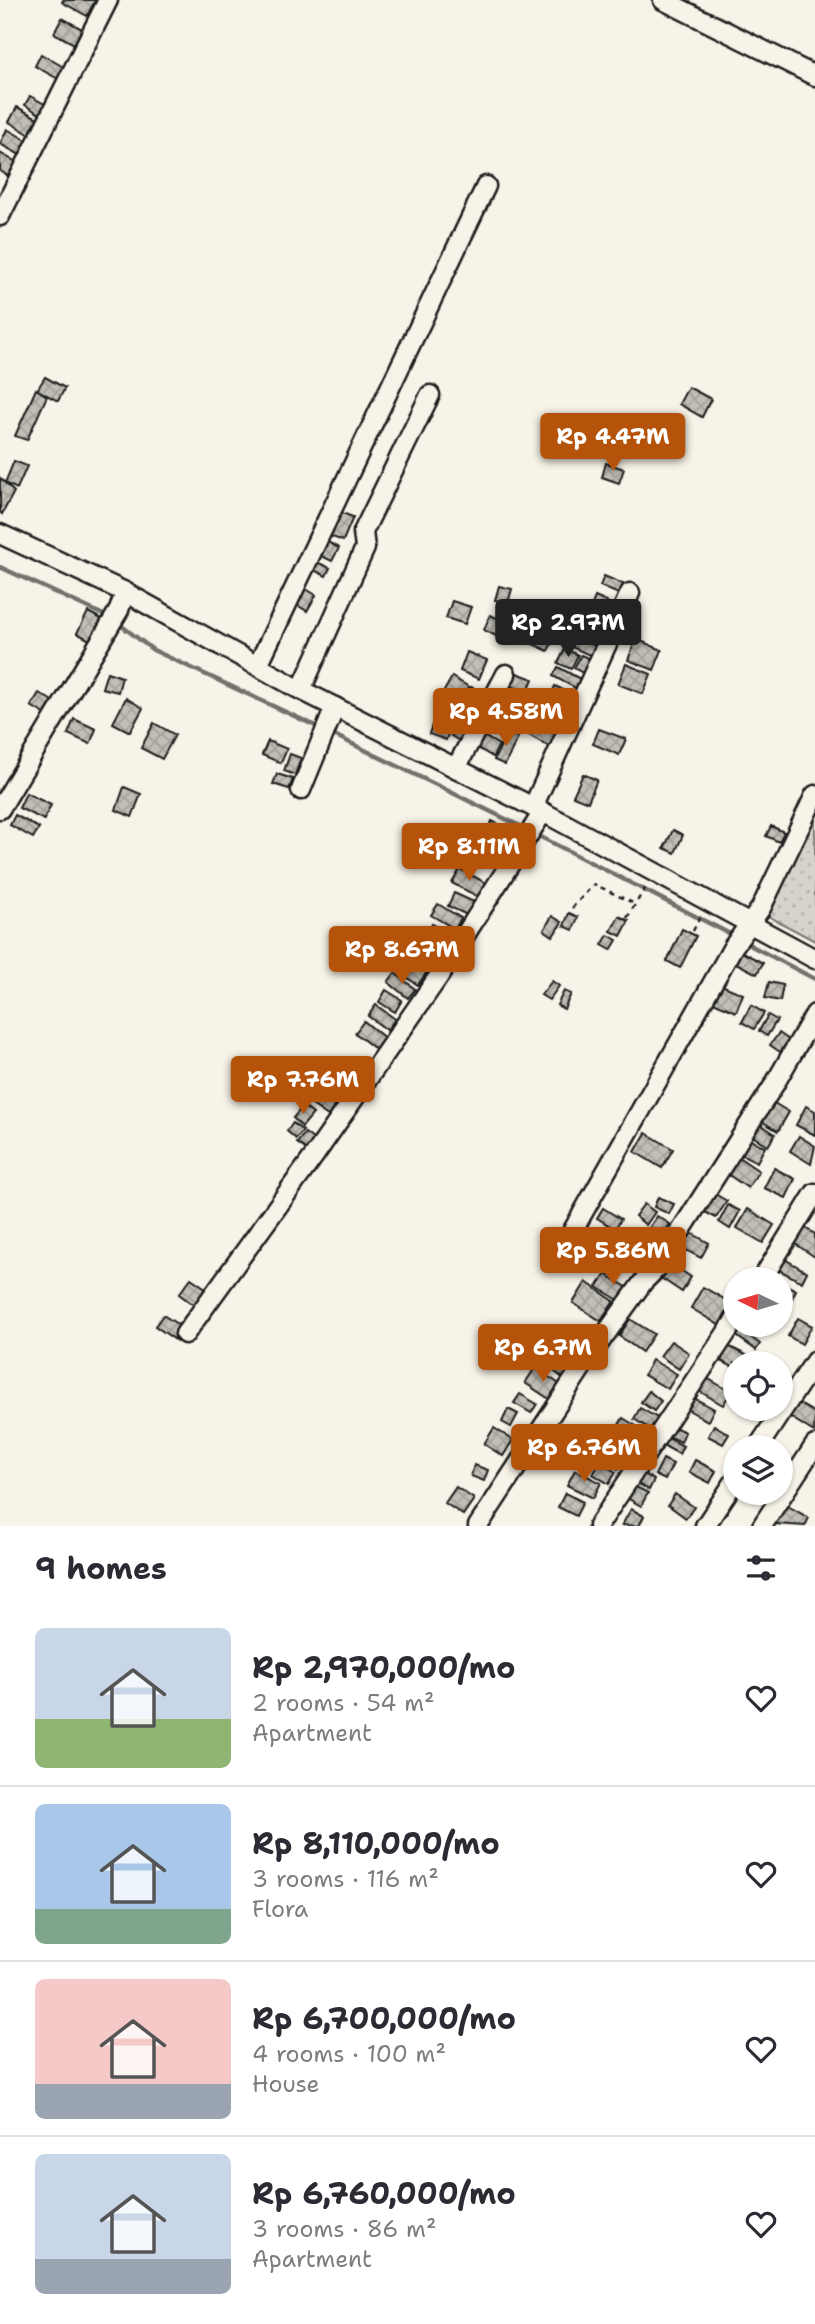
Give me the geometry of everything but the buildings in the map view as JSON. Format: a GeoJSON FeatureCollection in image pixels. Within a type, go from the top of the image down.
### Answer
{"type":"FeatureCollection","features":[{"type":"Feature","properties":{"kind":"street"},"geometry":{"type":"LineString","coordinates":[[0,216],[108,0]]}},
{"type":"Feature","properties":{"kind":"street"},"geometry":{"type":"LineString","coordinates":[[663,0],[815,76]]}},
{"type":"Feature","properties":{"kind":"street"},"geometry":{"type":"LineString","coordinates":[[258,665],[486,187]]}},
{"type":"Feature","properties":{"kind":"street"},"geometry":{"type":"LineString","coordinates":[[302,690],[365,548],[363,532],[430,395]]}},
{"type":"Feature","properties":{"kind":"street"},"geometry":{"type":"LineString","coordinates":[[0,534],[125,592],[302,690],[329,723],[456,768],[534,820],[815,959]]}},
{"type":"Feature","properties":{"kind":"street"},"geometry":{"type":"LineString","coordinates":[[0,810],[115,617],[125,592]]}},
{"type":"Feature","properties":{"kind":"street"},"geometry":{"type":"LineString","coordinates":[[185,1334],[314,1156],[431,987],[534,820],[629,593]]}},
{"type":"Feature","properties":{"kind":"street"},"geometry":{"type":"LineString","coordinates":[[456,768],[506,674]]}},
{"type":"Feature","properties":{"kind":"street"},"geometry":{"type":"LineString","coordinates":[[301,790],[329,723]]}},
{"type":"Feature","properties":{"kind":"street"},"geometry":{"type":"LineString","coordinates":[[572,1232],[733,947],[761,908],[815,795]]}},
{"type":"Feature","properties":{"kind":"street"},"geometry":{"type":"LineString","coordinates":[[478,1526],[584,1364],[643,1282],[657,1268],[774,1085],[815,1014]]}},
{"type":"Feature","properties":{"kind":"street"},"geometry":{"type":"LineString","coordinates":[[769,1267],[815,1193]]}},
{"type":"Feature","properties":{"kind":"street"},"geometry":{"type":"LineString","coordinates":[[598,1526],[724,1337]]}},
{"type":"Feature","properties":{"kind":"street"},"geometry":{"type":"LineString","coordinates":[[766,1435],[815,1361]]}},
{"type":"Feature","properties":{"kind":"street"},"geometry":{"type":"LineString","coordinates":[[762,1526],[815,1445]]}},
{"type":"Feature","properties":{"kind":"street"},"geometry":{"type":"LineString","coordinates":[[705,1526],[723,1499]]}},
{"type":"Feature","properties":{"kind":"path"},"geometry":{"type":"LineString","coordinates":[[572,908],[594,884],[636,902]]}},
{"type":"Feature","properties":{"kind":"path"},"geometry":{"type":"LineString","coordinates":[[627,918],[645,887]]}},
{"type":"Feature","properties":{"kind":"path"},"geometry":{"type":"LineString","coordinates":[[693,931],[704,911]]}},
{"type":"Feature","properties":{"kind":"shaded area"},"geometry":{"type":"Polygon","coordinates":[[[815,809],[815,941],[768,916],[815,809]]]}},
{"type":"Feature","properties":{"kind":"waterway"},"geometry":{"type":"LineString","coordinates":[[0,567],[110,618]]}},
{"type":"Feature","properties":{"kind":"waterway"},"geometry":{"type":"LineString","coordinates":[[118,623],[153,650],[320,728]]}},
{"type":"Feature","properties":{"kind":"waterway"},"geometry":{"type":"LineString","coordinates":[[328,732],[528,830]]}},
{"type":"Feature","properties":{"kind":"waterway"},"geometry":{"type":"LineString","coordinates":[[535,834],[736,937]]}},
{"type":"Feature","properties":{"kind":"waterway"},"geometry":{"type":"LineString","coordinates":[[744,942],[815,979]]}}]}
